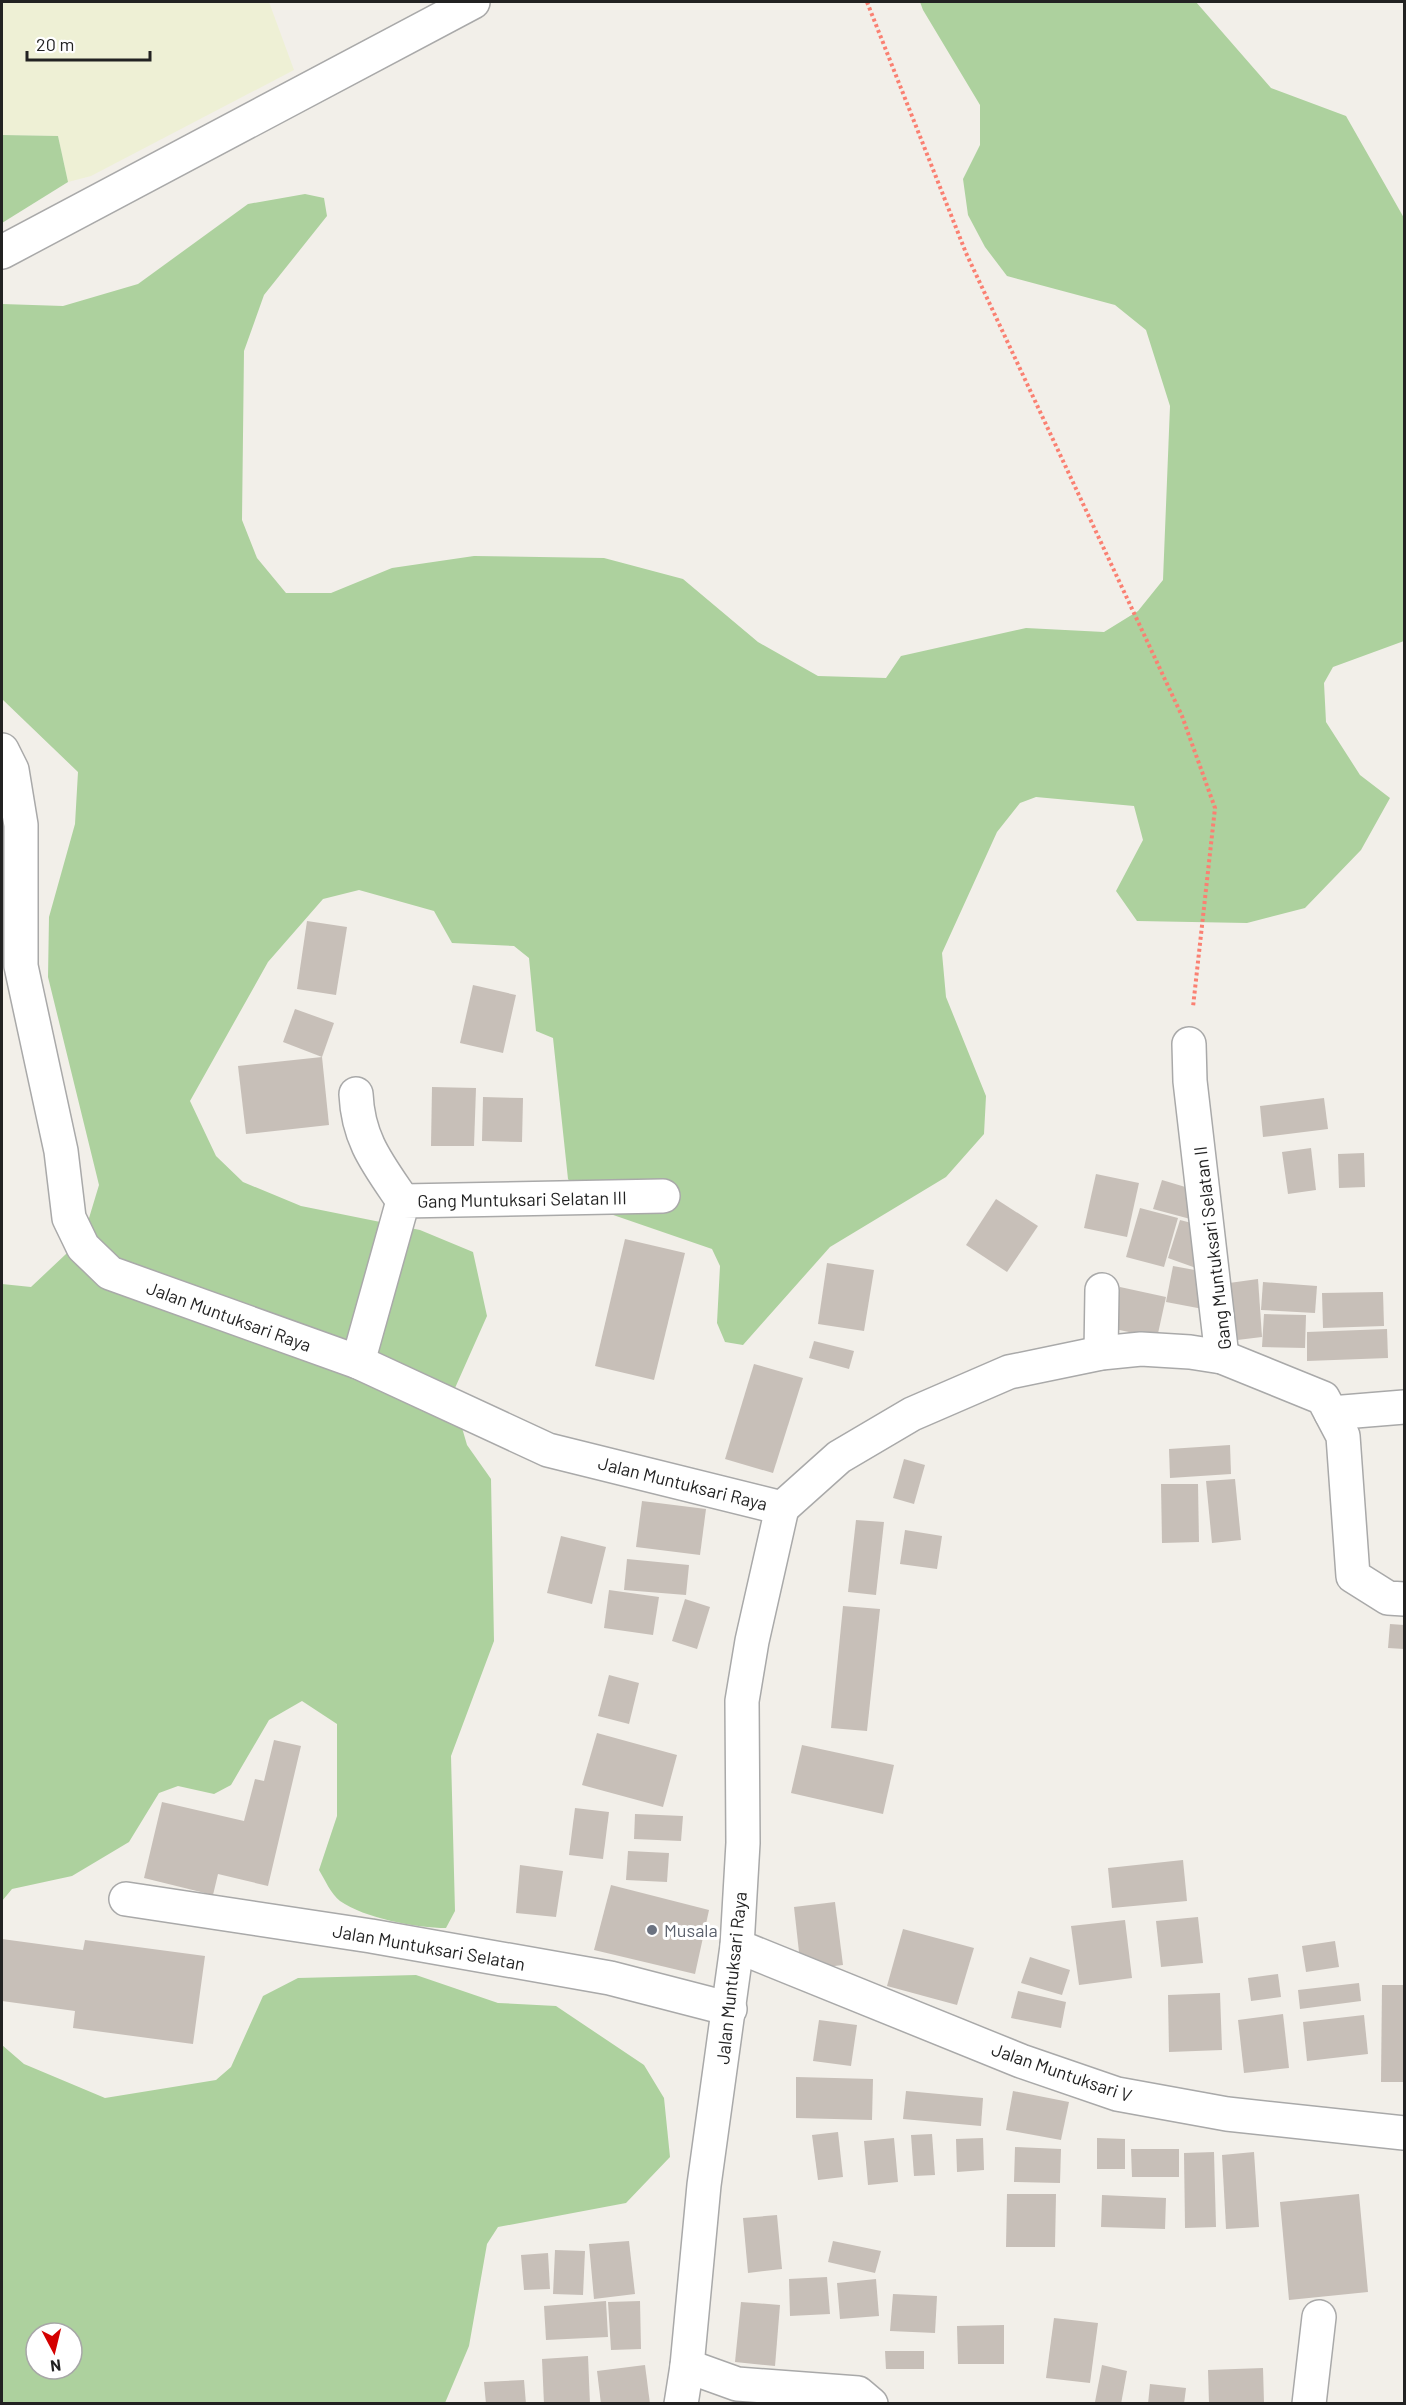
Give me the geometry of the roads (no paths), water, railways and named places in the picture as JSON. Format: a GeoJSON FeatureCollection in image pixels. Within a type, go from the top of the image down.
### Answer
{"type":"FeatureCollection","features":[{"type":"Feature","properties":{"kind":"street"},"geometry":{"type":"LineString","coordinates":[[2,252],[473,2]]}},
{"type":"Feature","properties":{"kind":"street","name":"Jalan Muntuksari Raya"},"geometry":{"type":"LineString","coordinates":[[2,750],[12,770],[21,825],[21,966],[61,1151],[69,1218],[83,1247],[110,1273],[358,1362],[548,1450],[782,1508],[752,1641],[742,1701],[743,1843],[737,1946],[704,2185],[687,2366],[681,2403]]}},
{"type":"Feature","properties":{"kind":"street","name":"Gang Muntuksari Selatan II"},"geometry":{"type":"LineString","coordinates":[[1190,1044],[1190,1082],[1222,1357],[1323,1398],[1343,1436],[1353,1576],[1388,1598],[1404,1599]]}},
{"type":"Feature","properties":{"kind":"street"},"geometry":{"type":"LineString","coordinates":[[356,1094],[359,1125],[366,1146],[403,1202]]}},
{"type":"Feature","properties":{"kind":"street","name":"Gang Muntuksari Selatan III"},"geometry":{"type":"LineString","coordinates":[[358,1362],[403,1202],[663,1196]]}},
{"type":"Feature","properties":{"kind":"street"},"geometry":{"type":"LineString","coordinates":[[1101,1353],[1102,1290]]}},
{"type":"Feature","properties":{"kind":"street"},"geometry":{"type":"LineString","coordinates":[[782,1508],[839,1456],[912,1414],[1009,1372],[1101,1353],[1140,1349],[1222,1357]]}},
{"type":"Feature","properties":{"kind":"street"},"geometry":{"type":"LineString","coordinates":[[1331,1413],[1404,1407]]}},
{"type":"Feature","properties":{"kind":"street","name":"Jalan Muntuksari Selatan"},"geometry":{"type":"LineString","coordinates":[[126,1899],[371,1936],[610,1978],[730,2008]]}},
{"type":"Feature","properties":{"kind":"street","name":"Jalan Muntuksari V"},"geometry":{"type":"LineString","coordinates":[[737,1946],[1021,2061],[1117,2094],[1227,2115],[1404,2133]]}},
{"type":"Feature","properties":{"kind":"street"},"geometry":{"type":"LineString","coordinates":[[1310,2403],[1319,2317]]}},
{"type":"Feature","properties":{"kind":"street"},"geometry":{"type":"LineString","coordinates":[[687,2366],[737,2384],[858,2393],[871,2403]]}},
{"type":"Feature","properties":{"kind":"place","name":"Musala"},"geometry":{"type":"Point","coordinates":[652,1930]}}]}
